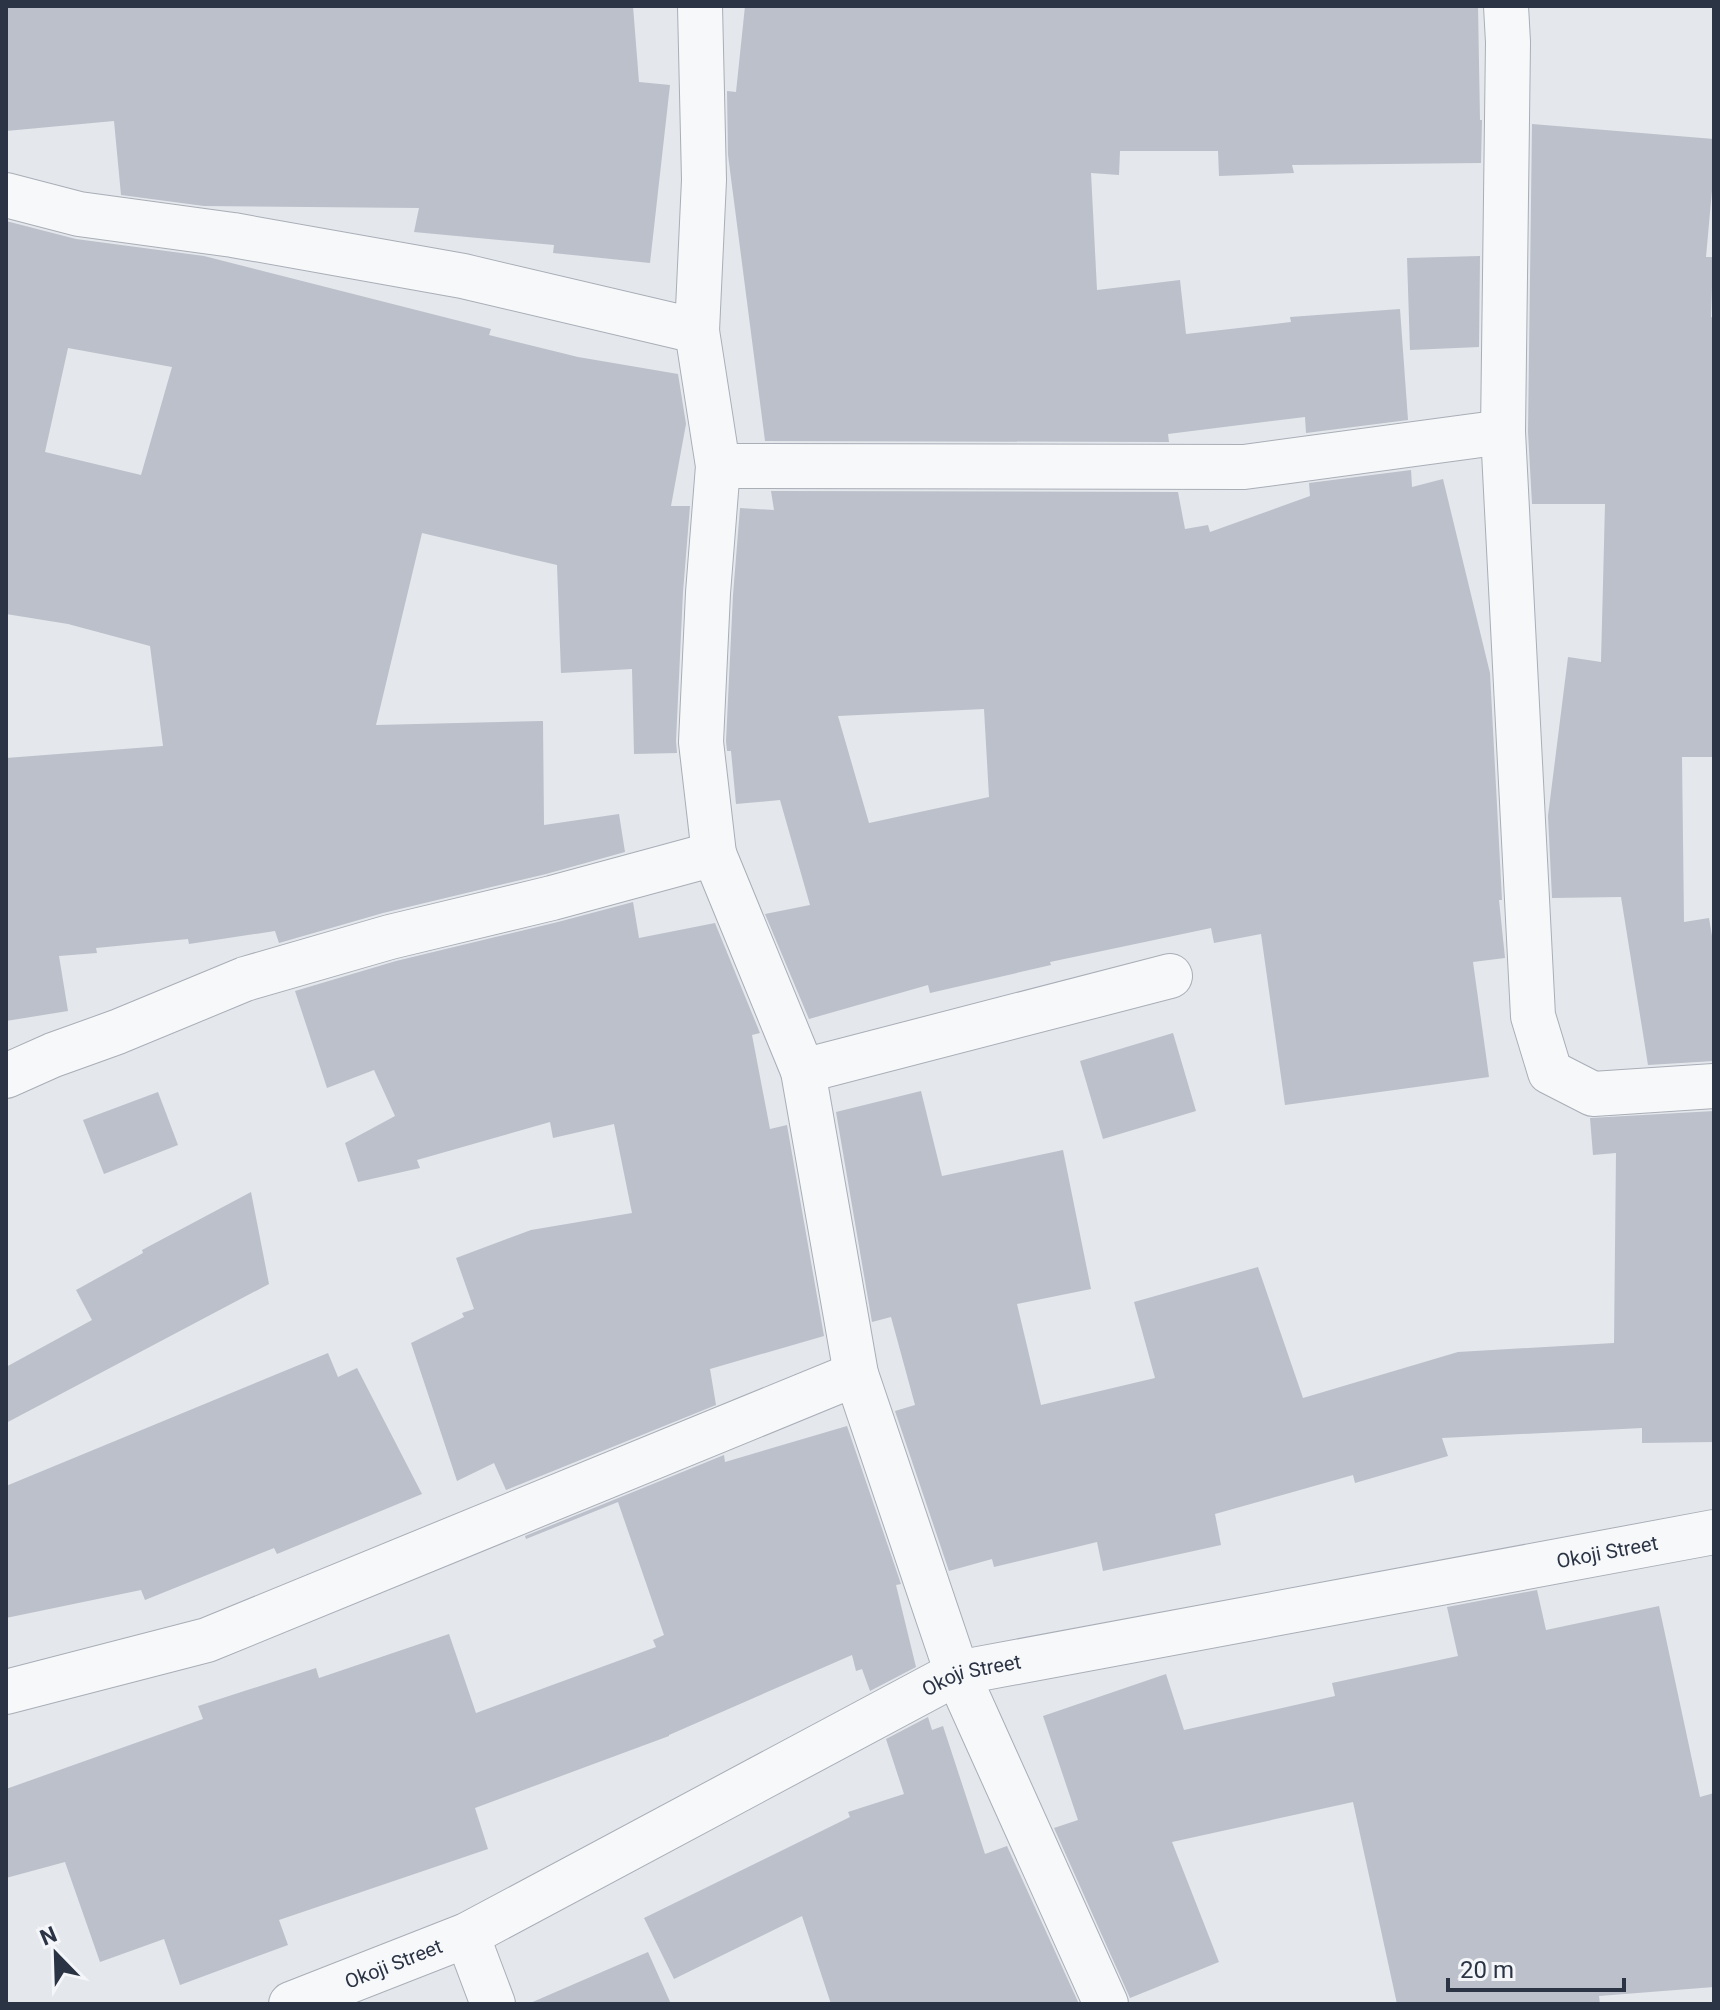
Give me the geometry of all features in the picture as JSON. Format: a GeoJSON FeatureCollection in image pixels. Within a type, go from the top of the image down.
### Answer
{"type":"FeatureCollection","features":[{"type":"Feature","properties":{"kind":"street"},"geometry":{"type":"LineString","coordinates":[[700,6],[704,180],[697,331],[718,466],[701,742],[714,854],[803,1071],[856,1374],[957,1673],[1106,2004]]}},
{"type":"Feature","properties":{"kind":"street"},"geometry":{"type":"LineString","coordinates":[[1506,6],[1503,432],[1533,1016],[1550,1072],[1593,1094],[1714,1086]]}},
{"type":"Feature","properties":{"kind":"street"},"geometry":{"type":"LineString","coordinates":[[6,195],[79,214],[233,235],[463,276],[697,331]]}},
{"type":"Feature","properties":{"kind":"street"},"geometry":{"type":"LineString","coordinates":[[718,466],[1244,467],[1503,432]]}},
{"type":"Feature","properties":{"kind":"street"},"geometry":{"type":"LineString","coordinates":[[6,1076],[245,979],[390,937],[552,898],[714,854]]}},
{"type":"Feature","properties":{"kind":"street"},"geometry":{"type":"LineString","coordinates":[[803,1071],[1170,976]]}},
{"type":"Feature","properties":{"kind":"street"},"geometry":{"type":"LineString","coordinates":[[6,1692],[207,1640],[856,1374]]}},
{"type":"Feature","properties":{"kind":"street","name":"Okoji Street"},"geometry":{"type":"LineString","coordinates":[[291,2004],[467,1935],[957,1673],[1714,1532]]}},
{"type":"Feature","properties":{"kind":"street"},"geometry":{"type":"LineString","coordinates":[[467,1935],[493,2004]]}},
{"type":"Feature","properties":{"kind":"building"},"geometry":{"type":"Polygon","coordinates":[[[6,6],[633,6],[639,82],[670,85],[650,263],[553,253],[554,245],[414,232],[419,208],[204,206],[121,195],[114,121],[6,131],[6,6]]]}},
{"type":"Feature","properties":{"kind":"building"},"geometry":{"type":"Polygon","coordinates":[[[745,6],[1478,6],[1481,163],[1292,165],[1294,173],[1219,176],[1218,151],[1120,151],[1119,175],[1091,173],[1097,290],[1180,280],[1186,334],[1291,322],[1290,317],[1400,309],[1408,420],[1306,433],[1305,417],[1168,434],[1169,442],[765,441],[728,155],[727,91],[736,92],[745,6]]]}},
{"type":"Feature","properties":{"kind":"building"},"geometry":{"type":"Polygon","coordinates":[[[1532,124],[1714,139],[1706,257],[1713,257],[1711,317],[1714,318],[1714,757],[1682,757],[1684,922],[1709,918],[1714,948],[1714,1061],[1648,1065],[1621,897],[1552,898],[1548,816],[1568,657],[1601,662],[1605,504],[1532,504],[1528,432],[1532,124]]]}},
{"type":"Feature","properties":{"kind":"building"},"geometry":{"type":"Polygon","coordinates":[[[6,221],[76,239],[204,256],[491,329],[489,335],[578,357],[678,374],[686,424],[671,506],[690,506],[683,592],[677,753],[634,754],[632,669],[561,673],[557,565],[422,533],[376,725],[543,721],[544,825],[619,814],[625,852],[383,913],[279,943],[275,931],[189,944],[188,939],[96,948],[97,953],[59,956],[68,1011],[6,1021],[6,758],[163,746],[150,646],[68,624],[6,614],[6,221]],[[68,348],[45,452],[141,475],[172,367],[68,348]]]}},
{"type":"Feature","properties":{"kind":"building"},"geometry":{"type":"Polygon","coordinates":[[[1480,256],[1479,347],[1410,350],[1407,258],[1480,256]]]}},
{"type":"Feature","properties":{"kind":"building"},"geometry":{"type":"Polygon","coordinates":[[[1411,470],[1412,487],[1443,479],[1490,673],[1502,900],[1499,900],[1505,958],[1473,962],[1489,1077],[1285,1105],[1261,934],[1214,943],[1211,928],[1050,962],[1051,965],[930,993],[928,985],[809,1019],[765,914],[810,905],[780,800],[736,804],[731,751],[727,751],[740,508],[774,510],[771,491],[1178,492],[1185,529],[1208,525],[1210,532],[1310,496],[1309,483],[1411,470]],[[984,709],[838,716],[869,823],[989,797],[984,709]]]}},
{"type":"Feature","properties":{"kind":"building"},"geometry":{"type":"Polygon","coordinates":[[[633,902],[639,938],[715,923],[760,1033],[752,1035],[770,1129],[787,1125],[824,1336],[710,1369],[716,1405],[506,1490],[494,1463],[457,1481],[411,1343],[474,1309],[456,1258],[531,1230],[632,1213],[614,1124],[553,1138],[550,1122],[417,1160],[420,1168],[358,1182],[345,1143],[395,1116],[374,1070],[327,1088],[295,991],[396,961],[633,902]]]}},
{"type":"Feature","properties":{"kind":"building"},"geometry":{"type":"Polygon","coordinates":[[[1173,1033],[1196,1111],[1103,1139],[1080,1061],[1173,1033]]]}},
{"type":"Feature","properties":{"kind":"building"},"geometry":{"type":"Polygon","coordinates":[[[921,1091],[942,1176],[1063,1150],[1091,1289],[1017,1304],[1041,1405],[1155,1378],[1134,1302],[1258,1267],[1303,1398],[1458,1352],[1614,1343],[1616,1153],[1593,1155],[1590,1118],[1714,1111],[1714,1442],[1642,1443],[1642,1428],[1442,1438],[1448,1456],[1355,1483],[1353,1475],[1215,1514],[1221,1545],[1103,1571],[1097,1542],[994,1567],[992,1559],[949,1571],[895,1411],[915,1405],[891,1317],[872,1322],[836,1112],[921,1091]]]}},
{"type":"Feature","properties":{"kind":"building"},"geometry":{"type":"Polygon","coordinates":[[[158,1092],[178,1145],[104,1174],[83,1120],[158,1092]]]}},
{"type":"Feature","properties":{"kind":"building"},"geometry":{"type":"Polygon","coordinates":[[[251,1192],[269,1284],[6,1423],[6,1367],[92,1320],[76,1290],[143,1253],[142,1250],[251,1192]]]}},
{"type":"Feature","properties":{"kind":"building"},"geometry":{"type":"Polygon","coordinates":[[[328,1353],[338,1377],[357,1368],[422,1494],[277,1554],[274,1548],[145,1600],[141,1590],[6,1618],[6,1486],[328,1353]]]}},
{"type":"Feature","properties":{"kind":"building"},"geometry":{"type":"Polygon","coordinates":[[[847,1426],[901,1584],[896,1585],[916,1667],[870,1691],[862,1669],[856,1671],[852,1655],[669,1736],[475,1808],[488,1849],[279,1920],[288,1945],[180,1985],[164,1939],[100,1962],[65,1862],[6,1878],[6,1789],[203,1719],[198,1706],[316,1668],[319,1678],[449,1634],[476,1713],[656,1647],[653,1640],[664,1635],[618,1502],[526,1539],[525,1536],[724,1455],[725,1462],[847,1426]]]}},
{"type":"Feature","properties":{"kind":"building"},"geometry":{"type":"Polygon","coordinates":[[[1537,1590],[1546,1630],[1659,1606],[1700,1797],[1714,1793],[1714,1987],[1599,1996],[1600,2004],[1397,2004],[1353,1802],[1172,1842],[1219,1962],[1130,1998],[1054,1828],[1078,1820],[1043,1716],[1166,1674],[1184,1730],[1335,1696],[1332,1683],[1458,1656],[1447,1607],[1537,1590]]]}},
{"type":"Feature","properties":{"kind":"building"},"geometry":{"type":"Polygon","coordinates":[[[928,1717],[932,1730],[943,1726],[985,1854],[1007,1846],[1079,2004],[831,2004],[802,1916],[674,1979],[644,1918],[850,1817],[848,1812],[904,1794],[886,1739],[928,1717]]]}},
{"type":"Feature","properties":{"kind":"building"},"geometry":{"type":"Polygon","coordinates":[[[648,1952],[671,2004],[528,2004],[648,1952]]]}}]}
